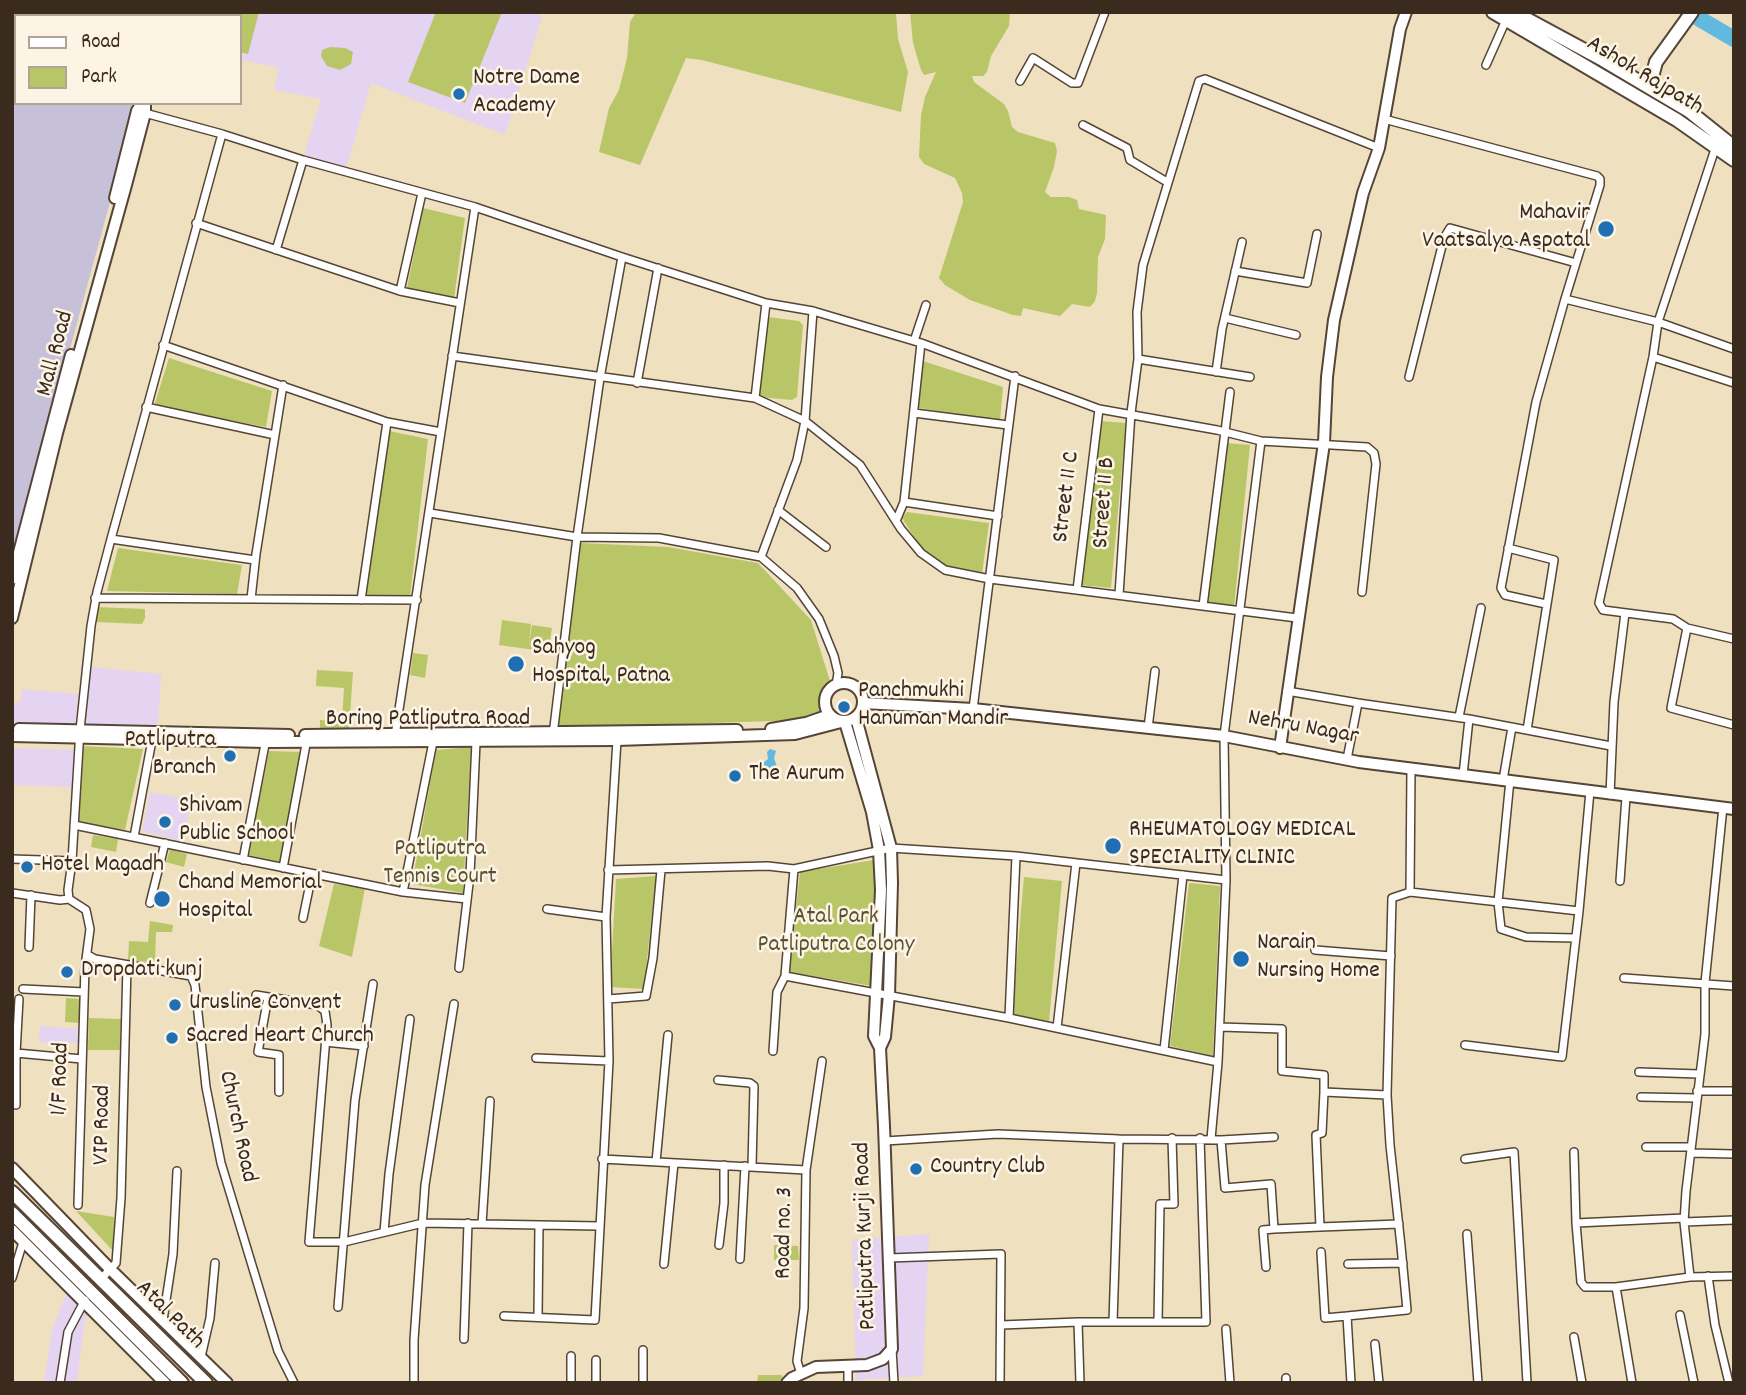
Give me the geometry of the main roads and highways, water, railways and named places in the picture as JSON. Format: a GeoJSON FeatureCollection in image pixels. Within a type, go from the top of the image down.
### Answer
{"type":"FeatureCollection","features":[{"type":"Feature","properties":{"kind":"main road","name":"Ashok Rajpath"},"geometry":{"type":"LineString","coordinates":[[1493,12],[1510,16],[1626,73],[1689,110],[1734,147]]}},
{"type":"Feature","properties":{"kind":"main road"},"geometry":{"type":"LineString","coordinates":[[1655,91],[1653,76],[1656,62],[1692,12]]}},
{"type":"Feature","properties":{"kind":"main road","name":"Ashok Rajpath"},"geometry":{"type":"LineString","coordinates":[[1510,16],[1716,145],[1734,160]]}},
{"type":"Feature","properties":{"kind":"main road"},"geometry":{"type":"LineString","coordinates":[[1626,73],[1640,71],[1656,62]]}},
{"type":"Feature","properties":{"kind":"main road","name":"Atal Path"},"geometry":{"type":"LineString","coordinates":[[12,1192],[106,1274],[206,1383]]}},
{"type":"Feature","properties":{"kind":"main road","name":"Atal Path"},"geometry":{"type":"LineString","coordinates":[[12,1213],[87,1296],[182,1383]]}},
{"type":"Feature","properties":{"kind":"water"},"geometry":{"type":"Polygon","coordinates":[[[770,749],[776,751],[774,758],[777,767],[767,771],[763,763],[768,759],[767,752],[770,749]]]}},
{"type":"Feature","properties":{"kind":"waterway"},"geometry":{"type":"LineString","coordinates":[[1688,12],[1734,39]]}},
{"type":"Feature","properties":{"kind":"place","name":"Notre Dame Academy"},"geometry":{"type":"Point","coordinates":[459,94]}},
{"type":"Feature","properties":{"kind":"place","name":"Mahavir Vaatsalya Aspatal"},"geometry":{"type":"Point","coordinates":[1606,229]}},
{"type":"Feature","properties":{"kind":"place","name":"Sahyog Hospital, Patna"},"geometry":{"type":"Point","coordinates":[516,664]}},
{"type":"Feature","properties":{"kind":"place","name":"Panchmukhi Hanuman Mandir"},"geometry":{"type":"Point","coordinates":[844,707]}},
{"type":"Feature","properties":{"kind":"place","name":"Patliputra Branch"},"geometry":{"type":"Point","coordinates":[230,756]}},
{"type":"Feature","properties":{"kind":"place","name":"The Aurum"},"geometry":{"type":"Point","coordinates":[735,776]}},
{"type":"Feature","properties":{"kind":"place","name":"Shivam Public School"},"geometry":{"type":"Point","coordinates":[165,822]}},
{"type":"Feature","properties":{"kind":"place","name":"RHEUMATOLOGY MEDICAL SPECIALITY CLINIC"},"geometry":{"type":"Point","coordinates":[1113,846]}},
{"type":"Feature","properties":{"kind":"place","name":"Hotel Magadh"},"geometry":{"type":"Point","coordinates":[27,867]}},
{"type":"Feature","properties":{"kind":"place","name":"Chand Memorial Hospital"},"geometry":{"type":"Point","coordinates":[162,899]}},
{"type":"Feature","properties":{"kind":"place","name":"Narain Nursing Home"},"geometry":{"type":"Point","coordinates":[1241,959]}},
{"type":"Feature","properties":{"kind":"place","name":"Dropdati kunj"},"geometry":{"type":"Point","coordinates":[67,972]}},
{"type":"Feature","properties":{"kind":"place","name":"Urusline Convent"},"geometry":{"type":"Point","coordinates":[175,1005]}},
{"type":"Feature","properties":{"kind":"place","name":"Sacred Heart Church"},"geometry":{"type":"Point","coordinates":[172,1038]}},
{"type":"Feature","properties":{"kind":"place","name":"Country Club"},"geometry":{"type":"Point","coordinates":[916,1169]}},
{"type":"Feature","properties":{"kind":"park label","name":"Patliputra Tennis Court"},"geometry":{"type":"Point","coordinates":[440,865]}},
{"type":"Feature","properties":{"kind":"park label","name":"Atal Park Patliputra Colony"},"geometry":{"type":"Point","coordinates":[836,933]}}]}
